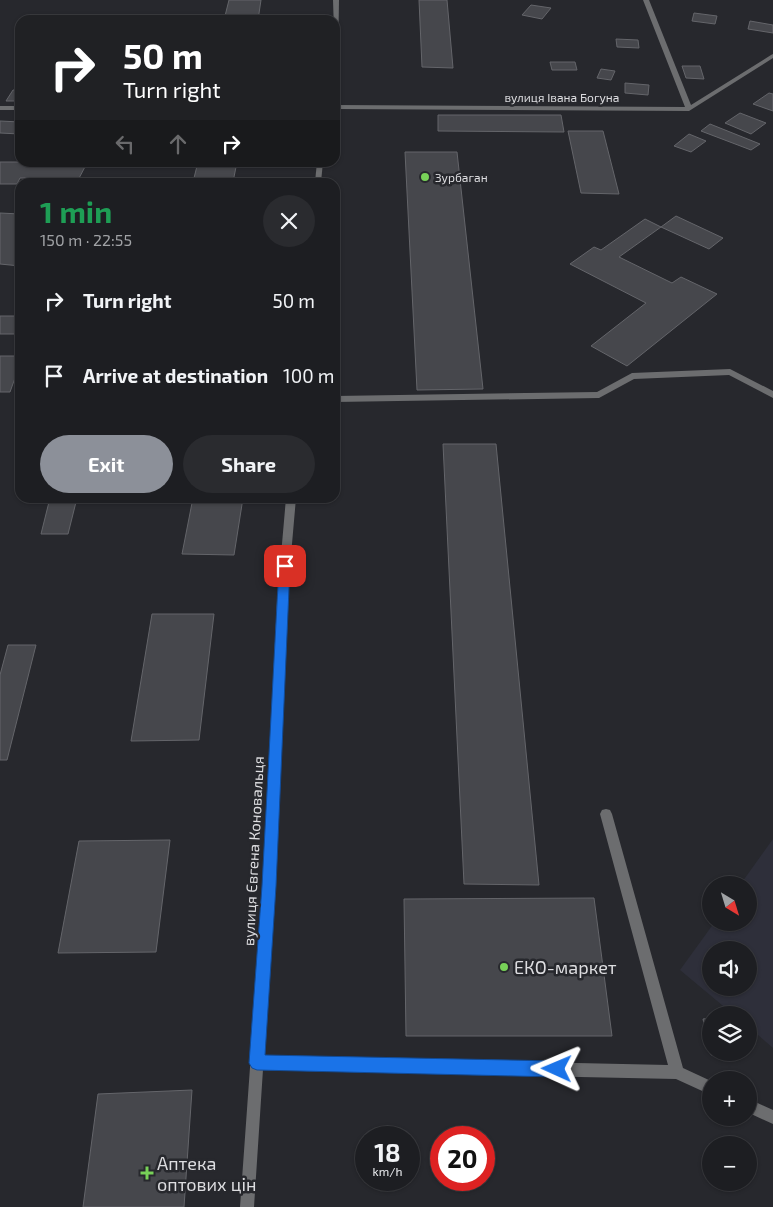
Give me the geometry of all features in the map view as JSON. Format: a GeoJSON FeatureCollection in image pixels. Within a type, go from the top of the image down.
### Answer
{"type":"FeatureCollection","features":[{"type":"Feature","properties":{"kind":"street"},"geometry":{"type":"LineString","coordinates":[[336,0],[336,15]]}},
{"type":"Feature","properties":{"kind":"street"},"geometry":{"type":"LineString","coordinates":[[646,0],[689,109],[773,56]]}},
{"type":"Feature","properties":{"kind":"street","name":"вулиця Івана Богуна"},"geometry":{"type":"LineString","coordinates":[[340,107],[689,109]]}},
{"type":"Feature","properties":{"kind":"street"},"geometry":{"type":"LineString","coordinates":[[0,108],[15,108]]}},
{"type":"Feature","properties":{"kind":"street"},"geometry":{"type":"LineString","coordinates":[[340,399],[598,395],[632,376],[730,372],[773,395]]}},
{"type":"Feature","properties":{"kind":"street","name":"вулиця Євгена Коновальця"},"geometry":{"type":"LineString","coordinates":[[248,1207],[269,886],[282,601],[291,503]]}},
{"type":"Feature","properties":{"kind":"street"},"geometry":{"type":"LineString","coordinates":[[606,814],[677,1072]]}},
{"type":"Feature","properties":{"kind":"street"},"geometry":{"type":"LineString","coordinates":[[257,1063],[677,1072],[702,1084]]}},
{"type":"Feature","properties":{"kind":"street"},"geometry":{"type":"LineString","coordinates":[[757,1110],[773,1117]]}},
{"type":"Feature","properties":{"kind":"shaded area"},"geometry":{"type":"Polygon","coordinates":[[[773,839],[773,1048],[757,1034],[757,1006],[723,1006],[711,996],[757,996],[757,941],[702,941],[702,988],[680,970],[708,931],[758,931],[758,876],[746,876],[773,839]]]}},
{"type":"Feature","properties":{"kind":"building"},"geometry":{"type":"Polygon","coordinates":[[[229,0],[261,0],[259,15],[225,15],[229,0]]]}},
{"type":"Feature","properties":{"kind":"building"},"geometry":{"type":"Polygon","coordinates":[[[419,0],[447,0],[453,68],[422,67],[419,0]]]}},
{"type":"Feature","properties":{"kind":"building"},"geometry":{"type":"Polygon","coordinates":[[[531,5],[551,8],[542,19],[522,15],[531,5]]]}},
{"type":"Feature","properties":{"kind":"building"},"geometry":{"type":"Polygon","coordinates":[[[694,13],[717,16],[715,24],[692,21],[694,13]]]}},
{"type":"Feature","properties":{"kind":"building"},"geometry":{"type":"Polygon","coordinates":[[[750,21],[773,25],[773,33],[748,29],[750,21]]]}},
{"type":"Feature","properties":{"kind":"building"},"geometry":{"type":"Polygon","coordinates":[[[616,39],[638,40],[639,48],[617,47],[616,39]]]}},
{"type":"Feature","properties":{"kind":"building"},"geometry":{"type":"Polygon","coordinates":[[[550,62],[575,62],[577,70],[552,70],[550,62]]]}},
{"type":"Feature","properties":{"kind":"building"},"geometry":{"type":"Polygon","coordinates":[[[682,66],[700,66],[704,79],[686,78],[682,66]]]}},
{"type":"Feature","properties":{"kind":"building"},"geometry":{"type":"Polygon","coordinates":[[[601,69],[615,71],[611,80],[597,78],[601,69]]]}},
{"type":"Feature","properties":{"kind":"building"},"geometry":{"type":"Polygon","coordinates":[[[625,83],[649,85],[648,95],[625,93],[625,83]]]}},
{"type":"Feature","properties":{"kind":"building"},"geometry":{"type":"Polygon","coordinates":[[[13,90],[15,90],[15,101],[6,101],[13,90]]]}},
{"type":"Feature","properties":{"kind":"building"},"geometry":{"type":"Polygon","coordinates":[[[769,93],[773,94],[773,111],[753,104],[769,93]]]}},
{"type":"Feature","properties":{"kind":"building"},"geometry":{"type":"Polygon","coordinates":[[[740,113],[766,123],[751,134],[725,123],[740,113]]]}},
{"type":"Feature","properties":{"kind":"building"},"geometry":{"type":"Polygon","coordinates":[[[438,115],[561,115],[564,132],[438,131],[438,115]]]}},
{"type":"Feature","properties":{"kind":"building"},"geometry":{"type":"Polygon","coordinates":[[[0,121],[15,122],[15,134],[0,133],[0,121]]]}},
{"type":"Feature","properties":{"kind":"building"},"geometry":{"type":"Polygon","coordinates":[[[710,124],[760,144],[751,150],[701,131],[710,124]]]}},
{"type":"Feature","properties":{"kind":"building"},"geometry":{"type":"Polygon","coordinates":[[[568,131],[603,131],[619,194],[581,193],[568,131]]]}},
{"type":"Feature","properties":{"kind":"building"},"geometry":{"type":"Polygon","coordinates":[[[689,134],[706,141],[691,152],[674,146],[689,134]]]}},
{"type":"Feature","properties":{"kind":"building"},"geometry":{"type":"Polygon","coordinates":[[[405,152],[457,152],[483,389],[417,390],[405,152]]]}},
{"type":"Feature","properties":{"kind":"building"},"geometry":{"type":"Polygon","coordinates":[[[0,162],[15,162],[15,167],[85,167],[79,178],[15,178],[15,184],[0,184],[0,162]]]}},
{"type":"Feature","properties":{"kind":"building"},"geometry":{"type":"Polygon","coordinates":[[[197,167],[236,167],[234,178],[194,178],[197,167]]]}},
{"type":"Feature","properties":{"kind":"building"},"geometry":{"type":"Polygon","coordinates":[[[0,213],[15,214],[15,266],[0,264],[0,213]]]}},
{"type":"Feature","properties":{"kind":"building"},"geometry":{"type":"Polygon","coordinates":[[[676,216],[723,238],[709,249],[661,227],[676,216]]]}},
{"type":"Feature","properties":{"kind":"building"},"geometry":{"type":"Polygon","coordinates":[[[645,219],[661,227],[619,257],[672,283],[681,277],[717,294],[627,366],[591,346],[646,303],[570,264],[594,247],[601,250],[645,219]]]}},
{"type":"Feature","properties":{"kind":"building"},"geometry":{"type":"Polygon","coordinates":[[[0,316],[15,316],[15,334],[0,334],[0,316]]]}},
{"type":"Feature","properties":{"kind":"building"},"geometry":{"type":"Polygon","coordinates":[[[0,356],[15,356],[15,378],[10,392],[0,392],[0,356]]]}},
{"type":"Feature","properties":{"kind":"building"},"geometry":{"type":"Polygon","coordinates":[[[443,444],[496,444],[539,885],[464,884],[443,444]]]}},
{"type":"Feature","properties":{"kind":"building"},"geometry":{"type":"Polygon","coordinates":[[[49,503],[76,503],[68,534],[41,534],[49,503]]]}},
{"type":"Feature","properties":{"kind":"building"},"geometry":{"type":"Polygon","coordinates":[[[192,503],[242,503],[234,555],[182,554],[192,503]]]}},
{"type":"Feature","properties":{"kind":"building"},"geometry":{"type":"Polygon","coordinates":[[[152,614],[214,614],[199,740],[131,741],[152,614]]]}},
{"type":"Feature","properties":{"kind":"building"},"geometry":{"type":"Polygon","coordinates":[[[8,645],[36,645],[7,760],[0,760],[0,675],[8,645]]]}},
{"type":"Feature","properties":{"kind":"building"},"geometry":{"type":"Polygon","coordinates":[[[170,840],[156,952],[58,953],[79,841],[170,840]]]}},
{"type":"Feature","properties":{"kind":"building","name":"ЕКО-маркет"},"geometry":{"type":"Polygon","coordinates":[[[594,898],[612,1036],[406,1036],[404,899],[594,898]]]}},
{"type":"Feature","properties":{"kind":"building"},"geometry":{"type":"Polygon","coordinates":[[[192,1090],[184,1207],[83,1207],[98,1094],[192,1090]]]}},
{"type":"Feature","properties":{"kind":"place","name":"Зурбаган"},"geometry":{"type":"Point","coordinates":[425,177]}},
{"type":"Feature","properties":{"kind":"place","name":"ЕКО-маркет"},"geometry":{"type":"Point","coordinates":[504,967]}},
{"type":"Feature","properties":{"kind":"place","name":"Аптека оптових цін"},"geometry":{"type":"Point","coordinates":[147,1173]}},
{"type":"Feature","properties":{"kind":"route"},"geometry":{"type":"LineString","coordinates":[[285,566],[269,886],[257,1063],[557,1069]]}}]}
